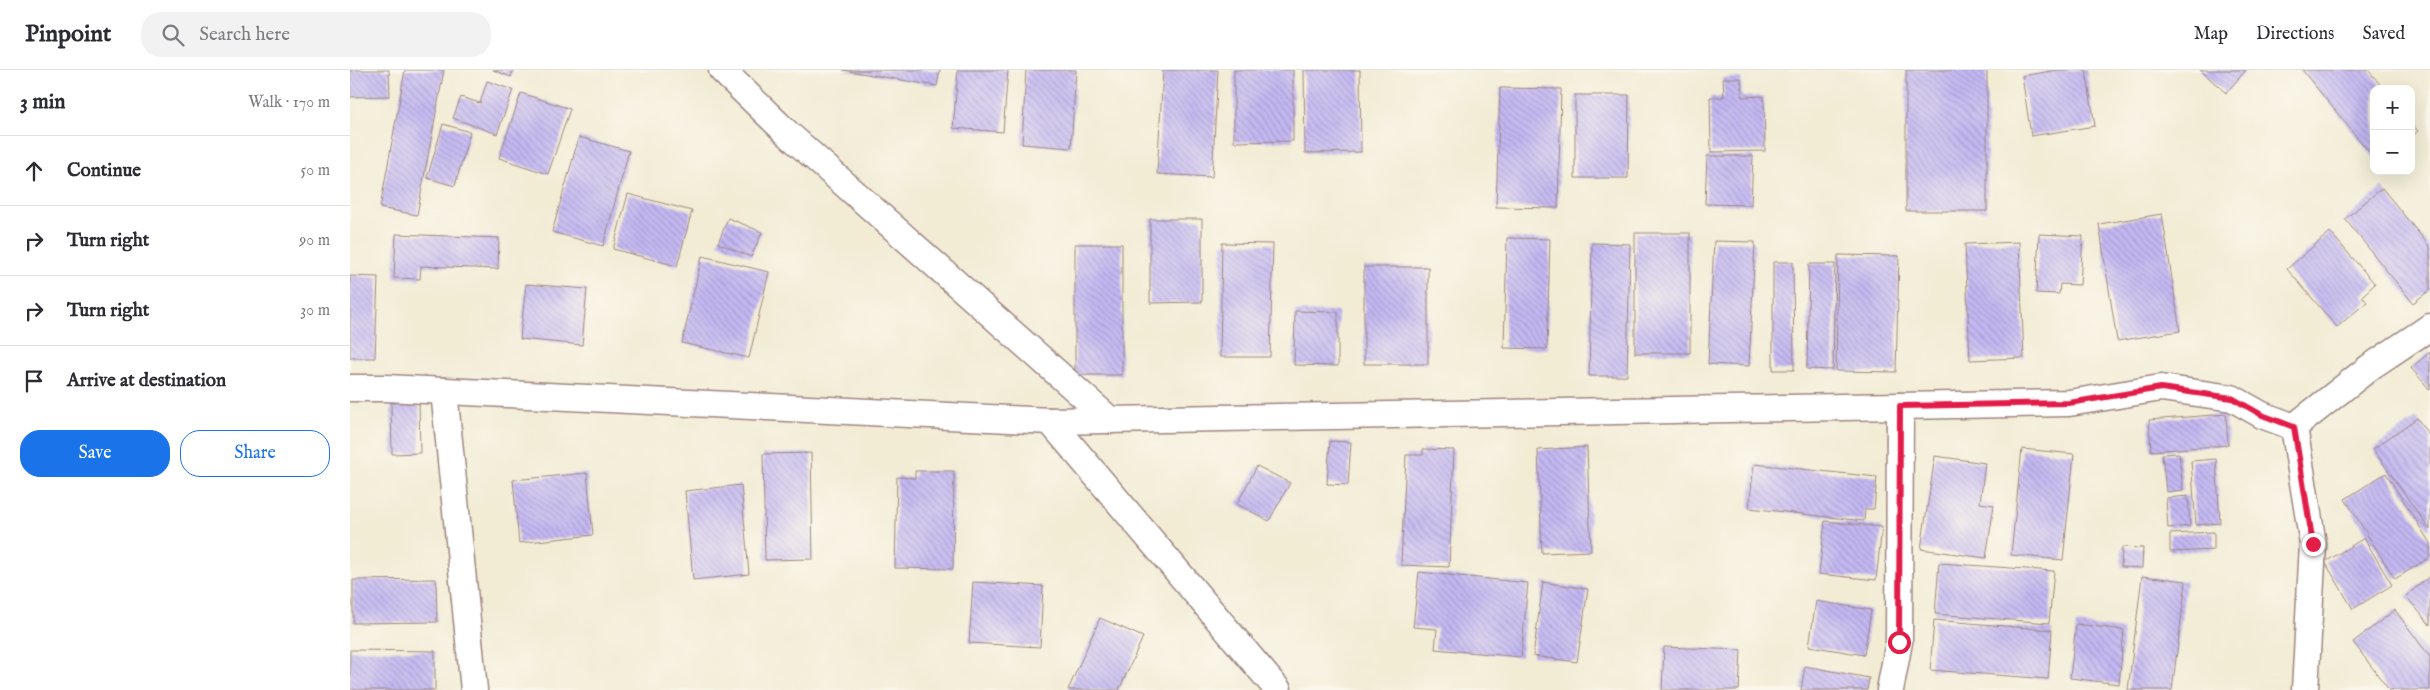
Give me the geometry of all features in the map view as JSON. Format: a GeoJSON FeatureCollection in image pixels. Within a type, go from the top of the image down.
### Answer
{"type":"FeatureCollection","features":[{"type":"Feature","properties":{"kind":"street"},"geometry":{"type":"LineString","coordinates":[[722,70],[786,132],[1110,420]]}},
{"type":"Feature","properties":{"kind":"street"},"geometry":{"type":"LineString","coordinates":[[2294,427],[2370,367],[2430,327]]}},
{"type":"Feature","properties":{"kind":"street"},"geometry":{"type":"LineString","coordinates":[[350,388],[1050,421],[2069,403],[2161,388],[2232,398],[2262,415],[2294,427]]}},
{"type":"Feature","properties":{"kind":"street"},"geometry":{"type":"LineString","coordinates":[[444,391],[474,690]]}},
{"type":"Feature","properties":{"kind":"street"},"geometry":{"type":"LineString","coordinates":[[1890,690],[1899,642],[1900,406]]}},
{"type":"Feature","properties":{"kind":"street"},"geometry":{"type":"LineString","coordinates":[[1050,421],[1278,690]]}},
{"type":"Feature","properties":{"kind":"street"},"geometry":{"type":"LineString","coordinates":[[2294,427],[2313,544],[2305,690]]}},
{"type":"Feature","properties":{"kind":"building"},"geometry":{"type":"Polygon","coordinates":[[[350,70],[389,70],[390,96],[350,97],[350,70]]]}},
{"type":"Feature","properties":{"kind":"building"},"geometry":{"type":"Polygon","coordinates":[[[405,70],[444,70],[417,215],[380,208],[405,70]]]}},
{"type":"Feature","properties":{"kind":"building"},"geometry":{"type":"Polygon","coordinates":[[[493,70],[513,70],[511,77],[493,70]]]}},
{"type":"Feature","properties":{"kind":"building"},"geometry":{"type":"Polygon","coordinates":[[[843,70],[940,70],[937,86],[843,70]]]}},
{"type":"Feature","properties":{"kind":"building"},"geometry":{"type":"Polygon","coordinates":[[[958,70],[1008,70],[1003,132],[953,128],[958,70]]]}},
{"type":"Feature","properties":{"kind":"building"},"geometry":{"type":"Polygon","coordinates":[[[1026,70],[1076,70],[1071,148],[1022,144],[1026,70]]]}},
{"type":"Feature","properties":{"kind":"building"},"geometry":{"type":"Polygon","coordinates":[[[1163,70],[1218,70],[1212,177],[1157,174],[1163,70]]]}},
{"type":"Feature","properties":{"kind":"building"},"geometry":{"type":"Polygon","coordinates":[[[1234,70],[1293,70],[1293,141],[1234,142],[1234,70]]]}},
{"type":"Feature","properties":{"kind":"building"},"geometry":{"type":"Polygon","coordinates":[[[1304,70],[1360,70],[1361,152],[1305,153],[1304,70]]]}},
{"type":"Feature","properties":{"kind":"building"},"geometry":{"type":"Polygon","coordinates":[[[1906,70],[1987,70],[1987,211],[1906,211],[1906,70]]]}},
{"type":"Feature","properties":{"kind":"building"},"geometry":{"type":"Polygon","coordinates":[[[2057,70],[2086,70],[2095,126],[2031,136],[2022,76],[2057,70]]]}},
{"type":"Feature","properties":{"kind":"building"},"geometry":{"type":"Polygon","coordinates":[[[2200,70],[2246,70],[2226,93],[2200,70]]]}},
{"type":"Feature","properties":{"kind":"building"},"geometry":{"type":"Polygon","coordinates":[[[2302,70],[2368,70],[2381,85],[2370,85],[2370,153],[2302,70]]]}},
{"type":"Feature","properties":{"kind":"building"},"geometry":{"type":"Polygon","coordinates":[[[1723,78],[1741,78],[1742,97],[1764,96],[1765,151],[1711,152],[1710,97],[1724,97],[1723,78]]]}},
{"type":"Feature","properties":{"kind":"building"},"geometry":{"type":"Polygon","coordinates":[[[487,81],[513,90],[497,134],[453,118],[461,97],[480,103],[487,81]]]}},
{"type":"Feature","properties":{"kind":"building"},"geometry":{"type":"Polygon","coordinates":[[[1500,88],[1561,89],[1558,208],[1496,207],[1500,88]]]}},
{"type":"Feature","properties":{"kind":"building"},"geometry":{"type":"Polygon","coordinates":[[[521,93],[570,109],[548,174],[499,158],[521,93]]]}},
{"type":"Feature","properties":{"kind":"building"},"geometry":{"type":"Polygon","coordinates":[[[1575,95],[1629,95],[1628,178],[1575,178],[1575,95]]]}},
{"type":"Feature","properties":{"kind":"building"},"geometry":{"type":"Polygon","coordinates":[[[443,124],[470,132],[455,186],[427,178],[443,124]]]}},
{"type":"Feature","properties":{"kind":"building"},"geometry":{"type":"Polygon","coordinates":[[[579,137],[629,151],[603,246],[552,232],[579,137]]]}},
{"type":"Feature","properties":{"kind":"building"},"geometry":{"type":"Polygon","coordinates":[[[1707,156],[1753,156],[1751,205],[1705,204],[1707,156]]]}},
{"type":"Feature","properties":{"kind":"building"},"geometry":{"type":"Polygon","coordinates":[[[2382,188],[2430,247],[2430,290],[2413,303],[2345,219],[2382,188]]]}},
{"type":"Feature","properties":{"kind":"building"},"geometry":{"type":"Polygon","coordinates":[[[628,194],[692,211],[677,266],[613,249],[628,194]]]}},
{"type":"Feature","properties":{"kind":"building"},"geometry":{"type":"Polygon","coordinates":[[[2162,214],[2180,331],[2117,341],[2099,224],[2162,214]]]}},
{"type":"Feature","properties":{"kind":"building"},"geometry":{"type":"Polygon","coordinates":[[[728,218],[762,232],[751,257],[718,243],[728,218]]]}},
{"type":"Feature","properties":{"kind":"building"},"geometry":{"type":"Polygon","coordinates":[[[1150,219],[1202,219],[1202,302],[1150,303],[1150,219]]]}},
{"type":"Feature","properties":{"kind":"building"},"geometry":{"type":"Polygon","coordinates":[[[2330,232],[2375,284],[2362,296],[2367,302],[2337,327],[2287,269],[2330,232]]]}},
{"type":"Feature","properties":{"kind":"building"},"geometry":{"type":"Polygon","coordinates":[[[1635,233],[1690,233],[1690,353],[1635,353],[1635,233]]]}},
{"type":"Feature","properties":{"kind":"building"},"geometry":{"type":"Polygon","coordinates":[[[396,234],[499,238],[498,269],[421,266],[420,279],[394,278],[396,234]]]}},
{"type":"Feature","properties":{"kind":"building"},"geometry":{"type":"Polygon","coordinates":[[[2039,234],[2083,236],[2080,285],[2060,284],[2059,294],[2036,293],[2039,234]]]}},
{"type":"Feature","properties":{"kind":"building"},"geometry":{"type":"Polygon","coordinates":[[[1507,238],[1550,239],[1547,349],[1504,348],[1507,238]]]}},
{"type":"Feature","properties":{"kind":"building"},"geometry":{"type":"Polygon","coordinates":[[[1714,241],[1755,242],[1749,366],[1708,364],[1714,241]]]}},
{"type":"Feature","properties":{"kind":"building"},"geometry":{"type":"Polygon","coordinates":[[[2019,242],[2024,358],[1970,360],[1965,244],[2019,242]]]}},
{"type":"Feature","properties":{"kind":"building"},"geometry":{"type":"Polygon","coordinates":[[[1222,243],[1273,244],[1270,357],[1220,357],[1222,243]]]}},
{"type":"Feature","properties":{"kind":"building"},"geometry":{"type":"Polygon","coordinates":[[[1592,243],[1630,244],[1627,376],[1589,376],[1592,243]]]}},
{"type":"Feature","properties":{"kind":"building"},"geometry":{"type":"Polygon","coordinates":[[[1075,244],[1122,244],[1122,375],[1075,375],[1075,244]]]}},
{"type":"Feature","properties":{"kind":"building"},"geometry":{"type":"Polygon","coordinates":[[[1838,255],[1899,256],[1896,372],[1836,371],[1838,255]]]}},
{"type":"Feature","properties":{"kind":"building"},"geometry":{"type":"Polygon","coordinates":[[[702,256],[769,272],[749,358],[682,343],[702,256]]]}},
{"type":"Feature","properties":{"kind":"building"},"geometry":{"type":"Polygon","coordinates":[[[1773,262],[1793,262],[1794,370],[1773,370],[1773,262]]]}},
{"type":"Feature","properties":{"kind":"building"},"geometry":{"type":"Polygon","coordinates":[[[1809,264],[1835,264],[1833,370],[1807,369],[1809,264]]]}},
{"type":"Feature","properties":{"kind":"building"},"geometry":{"type":"Polygon","coordinates":[[[1364,267],[1428,267],[1428,364],[1364,364],[1364,267]]]}},
{"type":"Feature","properties":{"kind":"building"},"geometry":{"type":"Polygon","coordinates":[[[350,276],[378,277],[375,358],[350,358],[350,276]]]}},
{"type":"Feature","properties":{"kind":"building"},"geometry":{"type":"Polygon","coordinates":[[[526,284],[587,289],[582,345],[520,339],[526,284]]]}},
{"type":"Feature","properties":{"kind":"building"},"geometry":{"type":"Polygon","coordinates":[[[1295,311],[1338,312],[1338,366],[1294,365],[1295,311]]]}},
{"type":"Feature","properties":{"kind":"building"},"geometry":{"type":"Polygon","coordinates":[[[2430,352],[2430,390],[2411,368],[2430,352]]]}},
{"type":"Feature","properties":{"kind":"building"},"geometry":{"type":"Polygon","coordinates":[[[419,402],[420,453],[392,454],[391,403],[419,402]]]}},
{"type":"Feature","properties":{"kind":"building"},"geometry":{"type":"Polygon","coordinates":[[[2226,414],[2228,445],[2151,451],[2149,420],[2226,414]]]}},
{"type":"Feature","properties":{"kind":"building"},"geometry":{"type":"Polygon","coordinates":[[[2417,418],[2430,437],[2430,530],[2373,449],[2417,418]]]}},
{"type":"Feature","properties":{"kind":"building"},"geometry":{"type":"Polygon","coordinates":[[[1330,441],[1351,442],[1348,485],[1327,484],[1330,441]]]}},
{"type":"Feature","properties":{"kind":"building"},"geometry":{"type":"Polygon","coordinates":[[[1587,447],[1591,551],[1542,553],[1538,450],[1587,447]]]}},
{"type":"Feature","properties":{"kind":"building"},"geometry":{"type":"Polygon","coordinates":[[[1423,449],[1454,450],[1449,567],[1401,565],[1406,455],[1423,455],[1423,449]]]}},
{"type":"Feature","properties":{"kind":"building"},"geometry":{"type":"Polygon","coordinates":[[[2022,449],[2074,454],[2063,560],[2011,555],[2022,449]]]}},
{"type":"Feature","properties":{"kind":"building"},"geometry":{"type":"Polygon","coordinates":[[[811,453],[813,559],[765,560],[763,454],[811,453]]]}},
{"type":"Feature","properties":{"kind":"building"},"geometry":{"type":"Polygon","coordinates":[[[2179,453],[2183,490],[2166,492],[2162,454],[2179,453]]]}},
{"type":"Feature","properties":{"kind":"building"},"geometry":{"type":"Polygon","coordinates":[[[1935,456],[1985,463],[1980,503],[1994,505],[1986,558],[1921,549],[1935,456]]]}},
{"type":"Feature","properties":{"kind":"building"},"geometry":{"type":"Polygon","coordinates":[[[2216,459],[2220,523],[2196,525],[2191,461],[2216,459]]]}},
{"type":"Feature","properties":{"kind":"building"},"geometry":{"type":"Polygon","coordinates":[[[1754,464],[1877,477],[1874,509],[1865,509],[1864,521],[1749,508],[1754,464]]]}},
{"type":"Feature","properties":{"kind":"building"},"geometry":{"type":"Polygon","coordinates":[[[1257,466],[1290,483],[1269,521],[1237,504],[1257,466]]]}},
{"type":"Feature","properties":{"kind":"building"},"geometry":{"type":"Polygon","coordinates":[[[915,471],[954,471],[953,569],[895,568],[897,477],[915,478],[915,471]]]}},
{"type":"Feature","properties":{"kind":"building"},"geometry":{"type":"Polygon","coordinates":[[[587,473],[593,535],[519,543],[513,480],[587,473]]]}},
{"type":"Feature","properties":{"kind":"building"},"geometry":{"type":"Polygon","coordinates":[[[2386,473],[2430,543],[2430,557],[2395,579],[2345,499],[2386,473]]]}},
{"type":"Feature","properties":{"kind":"building"},"geometry":{"type":"Polygon","coordinates":[[[741,485],[749,574],[693,580],[685,491],[741,485]]]}},
{"type":"Feature","properties":{"kind":"building"},"geometry":{"type":"Polygon","coordinates":[[[2188,496],[2190,526],[2168,528],[2166,498],[2188,496]]]}},
{"type":"Feature","properties":{"kind":"building"},"geometry":{"type":"Polygon","coordinates":[[[1825,521],[1882,527],[1876,580],[1819,574],[1825,521]]]}},
{"type":"Feature","properties":{"kind":"building"},"geometry":{"type":"Polygon","coordinates":[[[2214,532],[2214,550],[2170,552],[2170,534],[2214,532]]]}},
{"type":"Feature","properties":{"kind":"building"},"geometry":{"type":"Polygon","coordinates":[[[2364,538],[2392,585],[2353,609],[2325,562],[2364,538]]]}},
{"type":"Feature","properties":{"kind":"building"},"geometry":{"type":"Polygon","coordinates":[[[2122,547],[2143,548],[2142,568],[2121,567],[2122,547]]]}},
{"type":"Feature","properties":{"kind":"building"},"geometry":{"type":"Polygon","coordinates":[[[1939,563],[2054,571],[2049,623],[1935,614],[1939,563]]]}},
{"type":"Feature","properties":{"kind":"building"},"geometry":{"type":"Polygon","coordinates":[[[1419,572],[1528,583],[1521,657],[1435,649],[1437,629],[1413,627],[1419,572]]]}},
{"type":"Feature","properties":{"kind":"building"},"geometry":{"type":"Polygon","coordinates":[[[2142,576],[2186,581],[2172,690],[2128,690],[2142,576]]]}},
{"type":"Feature","properties":{"kind":"building"},"geometry":{"type":"Polygon","coordinates":[[[2430,576],[2430,625],[2406,596],[2430,576]]]}},
{"type":"Feature","properties":{"kind":"building"},"geometry":{"type":"Polygon","coordinates":[[[436,579],[437,622],[353,623],[353,580],[436,579]]]}},
{"type":"Feature","properties":{"kind":"building"},"geometry":{"type":"Polygon","coordinates":[[[973,582],[1043,586],[1040,647],[969,643],[973,582]]]}},
{"type":"Feature","properties":{"kind":"building"},"geometry":{"type":"Polygon","coordinates":[[[1543,582],[1588,589],[1577,662],[1533,656],[1543,582]]]}},
{"type":"Feature","properties":{"kind":"building"},"geometry":{"type":"Polygon","coordinates":[[[1816,601],[1871,610],[1864,655],[1809,646],[1816,601]]]}},
{"type":"Feature","properties":{"kind":"building"},"geometry":{"type":"Polygon","coordinates":[[[2395,610],[2430,657],[2430,690],[2389,690],[2353,642],[2395,610]]]}},
{"type":"Feature","properties":{"kind":"building"},"geometry":{"type":"Polygon","coordinates":[[[1100,618],[1143,637],[1119,690],[1068,690],[1100,618]]]}},
{"type":"Feature","properties":{"kind":"building"},"geometry":{"type":"Polygon","coordinates":[[[1934,620],[2052,630],[2048,679],[1930,670],[1934,620]]]}},
{"type":"Feature","properties":{"kind":"building"},"geometry":{"type":"Polygon","coordinates":[[[2076,624],[2124,630],[2119,684],[2070,678],[2076,624]]]}},
{"type":"Feature","properties":{"kind":"building"},"geometry":{"type":"Polygon","coordinates":[[[1664,647],[1741,650],[1739,690],[1662,690],[1664,647]]]}},
{"type":"Feature","properties":{"kind":"building"},"geometry":{"type":"Polygon","coordinates":[[[350,650],[435,651],[435,690],[350,690],[350,650]]]}},
{"type":"Feature","properties":{"kind":"building"},"geometry":{"type":"Polygon","coordinates":[[[1805,666],[1869,678],[1867,690],[1801,690],[1805,666]]]}},
{"type":"Feature","properties":{"kind":"route"},"geometry":{"type":"LineString","coordinates":[[1899,642],[1900,406],[2069,403],[2161,388],[2232,398],[2262,415],[2294,427],[2313,544]]}}]}
